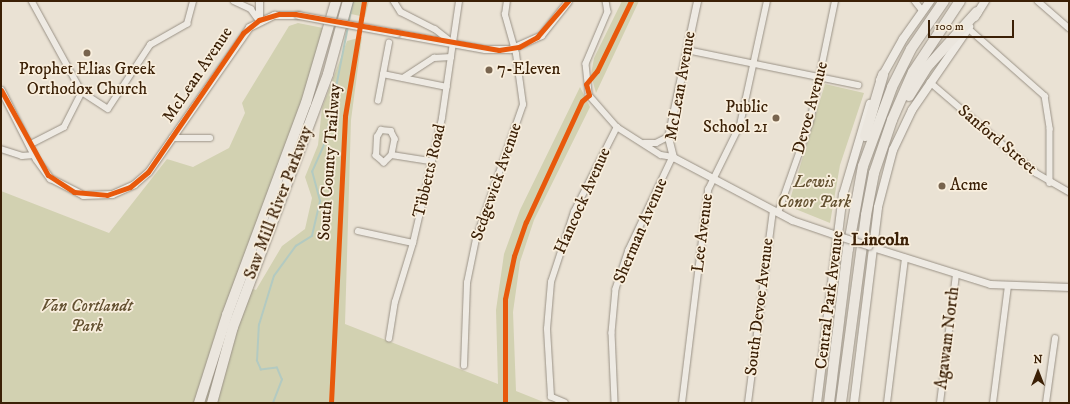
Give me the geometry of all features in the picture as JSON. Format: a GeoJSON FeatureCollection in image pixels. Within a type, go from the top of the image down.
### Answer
{"type":"FeatureCollection","features":[{"type":"Feature","properties":{"kind":"highway","name":"Saw Mill River Parkway"},"geometry":{"type":"LineString","coordinates":[[242,288],[306,103],[336,1]]}},
{"type":"Feature","properties":{"kind":"highway","name":"Saw Mill River Parkway"},"geometry":{"type":"LineString","coordinates":[[242,288],[328,74],[348,1]]}},
{"type":"Feature","properties":{"kind":"highway"},"geometry":{"type":"LineString","coordinates":[[858,186],[869,145],[892,87],[919,37],[944,1]]}},
{"type":"Feature","properties":{"kind":"highway"},"geometry":{"type":"LineString","coordinates":[[842,403],[866,215],[874,173],[892,120],[924,53],[960,1]]}},
{"type":"Feature","properties":{"kind":"highway"},"geometry":{"type":"LineString","coordinates":[[892,120],[928,66],[977,12]]}},
{"type":"Feature","properties":{"kind":"highway"},"geometry":{"type":"LineString","coordinates":[[829,403],[865,135],[883,75]]}},
{"type":"Feature","properties":{"kind":"highway"},"geometry":{"type":"LineString","coordinates":[[212,403],[242,288]]}},
{"type":"Feature","properties":{"kind":"highway"},"geometry":{"type":"LineString","coordinates":[[199,403],[242,288]]}},
{"type":"Feature","properties":{"kind":"highway"},"geometry":{"type":"LineString","coordinates":[[206,403],[228,341]]}},
{"type":"Feature","properties":{"kind":"main road","name":"Central Park Avenue"},"geometry":{"type":"LineString","coordinates":[[817,403],[851,160],[883,75],[922,10],[930,1]]}},
{"type":"Feature","properties":{"kind":"main road"},"geometry":{"type":"LineString","coordinates":[[854,403],[871,247],[880,200],[893,150],[930,82],[985,1]]}},
{"type":"Feature","properties":{"kind":"street"},"geometry":{"type":"LineString","coordinates":[[32,1],[82,92],[108,109],[150,45],[187,24],[193,1]]}},
{"type":"Feature","properties":{"kind":"street"},"geometry":{"type":"LineString","coordinates":[[234,1],[251,9],[259,20]]}},
{"type":"Feature","properties":{"kind":"street"},"geometry":{"type":"LineString","coordinates":[[259,1],[259,20]]}},
{"type":"Feature","properties":{"kind":"street"},"geometry":{"type":"LineString","coordinates":[[394,1],[401,12],[435,29],[453,43]]}},
{"type":"Feature","properties":{"kind":"street","name":"Tibbetts Road"},"geometry":{"type":"LineString","coordinates":[[389,339],[395,302],[413,243],[447,87],[459,1]]}},
{"type":"Feature","properties":{"kind":"street","name":"Sedgewick Avenue"},"geometry":{"type":"LineString","coordinates":[[464,366],[465,305],[475,246],[523,106],[515,48],[505,15],[507,1]]}},
{"type":"Feature","properties":{"kind":"street","name":"McLean Avenue"},"geometry":{"type":"LineString","coordinates":[[1,90],[34,155],[48,175],[65,188],[82,195],[103,196],[126,189],[141,179],[172,138],[243,33],[259,20],[279,14],[298,15],[489,50],[515,48],[541,35],[568,1]]}},
{"type":"Feature","properties":{"kind":"street"},"geometry":{"type":"LineString","coordinates":[[606,1],[608,12],[587,59],[585,79],[593,100],[617,127],[661,155],[673,157]]}},
{"type":"Feature","properties":{"kind":"street","name":"McLean Avenue"},"geometry":{"type":"LineString","coordinates":[[697,1],[668,137],[673,157],[776,212],[840,237],[956,274],[1008,286],[1069,287]]}},
{"type":"Feature","properties":{"kind":"street","name":"Lee Avenue"},"geometry":{"type":"LineString","coordinates":[[682,403],[708,190],[740,125],[767,1]]}},
{"type":"Feature","properties":{"kind":"street","name":"Devoe Avenue"},"geometry":{"type":"LineString","coordinates":[[776,212],[810,122],[835,1]]}},
{"type":"Feature","properties":{"kind":"street"},"geometry":{"type":"LineString","coordinates":[[915,1],[922,10]]}},
{"type":"Feature","properties":{"kind":"street"},"geometry":{"type":"LineString","coordinates":[[1038,1],[1069,28]]}},
{"type":"Feature","properties":{"kind":"street"},"geometry":{"type":"LineString","coordinates":[[968,28],[1046,96],[1050,129],[1050,183]]}},
{"type":"Feature","properties":{"kind":"street"},"geometry":{"type":"LineString","coordinates":[[378,101],[388,43]]}},
{"type":"Feature","properties":{"kind":"street"},"geometry":{"type":"LineString","coordinates":[[687,50],[754,65],[858,85]]}},
{"type":"Feature","properties":{"kind":"street"},"geometry":{"type":"LineString","coordinates":[[403,78],[434,58],[451,57]]}},
{"type":"Feature","properties":{"kind":"street"},"geometry":{"type":"LineString","coordinates":[[383,74],[447,87]]}},
{"type":"Feature","properties":{"kind":"street","name":"Sanford Street"},"geometry":{"type":"LineString","coordinates":[[930,82],[1050,183],[1069,192]]}},
{"type":"Feature","properties":{"kind":"street"},"geometry":{"type":"LineString","coordinates":[[29,145],[64,127],[82,92]]}},
{"type":"Feature","properties":{"kind":"street","name":"Hancock Avenue"},"geometry":{"type":"LineString","coordinates":[[565,403],[551,397],[547,329],[556,261],[574,212],[617,127]]}},
{"type":"Feature","properties":{"kind":"street"},"geometry":{"type":"LineString","coordinates":[[381,130],[393,134],[392,155],[388,162],[377,160],[377,137],[381,130]]}},
{"type":"Feature","properties":{"kind":"street"},"geometry":{"type":"LineString","coordinates":[[643,143],[656,143],[668,137]]}},
{"type":"Feature","properties":{"kind":"street"},"geometry":{"type":"LineString","coordinates":[[172,138],[210,138]]}},
{"type":"Feature","properties":{"kind":"street"},"geometry":{"type":"LineString","coordinates":[[1,148],[22,156],[34,155]]}},
{"type":"Feature","properties":{"kind":"street"},"geometry":{"type":"LineString","coordinates":[[392,155],[430,161]]}},
{"type":"Feature","properties":{"kind":"street","name":"Sherman Avenue"},"geometry":{"type":"LineString","coordinates":[[615,403],[612,333],[616,290],[629,250],[673,157]]}},
{"type":"Feature","properties":{"kind":"street","name":"South Devoe Avenue"},"geometry":{"type":"LineString","coordinates":[[748,403],[776,212]]}},
{"type":"Feature","properties":{"kind":"street"},"geometry":{"type":"LineString","coordinates":[[358,231],[413,243]]}},
{"type":"Feature","properties":{"kind":"street"},"geometry":{"type":"LineString","coordinates":[[887,403],[905,258]]}},
{"type":"Feature","properties":{"kind":"street","name":"Agawam North"},"geometry":{"type":"LineString","coordinates":[[940,403],[956,274]]}},
{"type":"Feature","properties":{"kind":"street"},"geometry":{"type":"LineString","coordinates":[[993,403],[1008,286]]}},
{"type":"Feature","properties":{"kind":"street"},"geometry":{"type":"LineString","coordinates":[[1046,403],[1055,339]]}},
{"type":"Feature","properties":{"kind":"green space"},"geometry":{"type":"Polygon","coordinates":[[[353,1],[369,1],[365,17],[351,14],[353,1]]]}},
{"type":"Feature","properties":{"kind":"green space"},"geometry":{"type":"Polygon","coordinates":[[[622,1],[639,1],[596,93],[591,75],[594,58],[622,1]]]}},
{"type":"Feature","properties":{"kind":"green space","name":"Van Cortlandt Park"},"geometry":{"type":"Polygon","coordinates":[[[298,23],[323,28],[305,95],[235,282],[256,290],[282,246],[305,229],[312,198],[305,177],[318,145],[322,108],[347,41],[362,37],[351,120],[345,324],[498,384],[496,310],[504,254],[520,210],[580,87],[590,107],[534,220],[520,262],[513,312],[516,391],[546,403],[1,403],[1,191],[109,233],[167,159],[193,167],[229,148],[245,113],[242,103],[289,26],[298,23]]]}},
{"type":"Feature","properties":{"kind":"green space","name":"Lewis Conor Park"},"geometry":{"type":"Polygon","coordinates":[[[825,84],[864,93],[840,165],[830,223],[788,206],[825,84]]]}},
{"type":"Feature","properties":{"kind":"waterway"},"geometry":{"type":"LineString","coordinates":[[349,21],[353,1]]}},
{"type":"Feature","properties":{"kind":"waterway"},"geometry":{"type":"LineString","coordinates":[[273,403],[282,380],[277,368],[261,370],[257,361],[259,325],[274,276],[296,246],[312,236],[320,201],[312,172],[325,143],[348,27]]}},
{"type":"Feature","properties":{"kind":"cycle path","name":"South County Trailway"},"geometry":{"type":"LineString","coordinates":[[331,403],[345,116],[364,1]]}},
{"type":"Feature","properties":{"kind":"cycle path"},"geometry":{"type":"LineString","coordinates":[[1,90],[48,175],[74,192],[107,195],[130,187],[148,172],[243,33],[259,20],[279,14],[295,14],[499,50],[519,47],[537,37],[568,1]]}},
{"type":"Feature","properties":{"kind":"cycle path"},"geometry":{"type":"LineString","coordinates":[[505,403],[505,299],[514,256],[526,222],[582,101],[589,95],[586,84],[597,71],[631,1]]}},
{"type":"Feature","properties":{"kind":"place","name":"Prophet Elias Greek Orthodox Church"},"geometry":{"type":"Point","coordinates":[87,53]}},
{"type":"Feature","properties":{"kind":"place","name":"7-Eleven"},"geometry":{"type":"Point","coordinates":[489,70]}},
{"type":"Feature","properties":{"kind":"place","name":"Public School 21"},"geometry":{"type":"Point","coordinates":[776,118]}},
{"type":"Feature","properties":{"kind":"place","name":"Acme"},"geometry":{"type":"Point","coordinates":[942,186]}},
{"type":"Feature","properties":{"kind":"district","name":"Lincoln"},"geometry":{"type":"Point","coordinates":[880,240]}}]}
